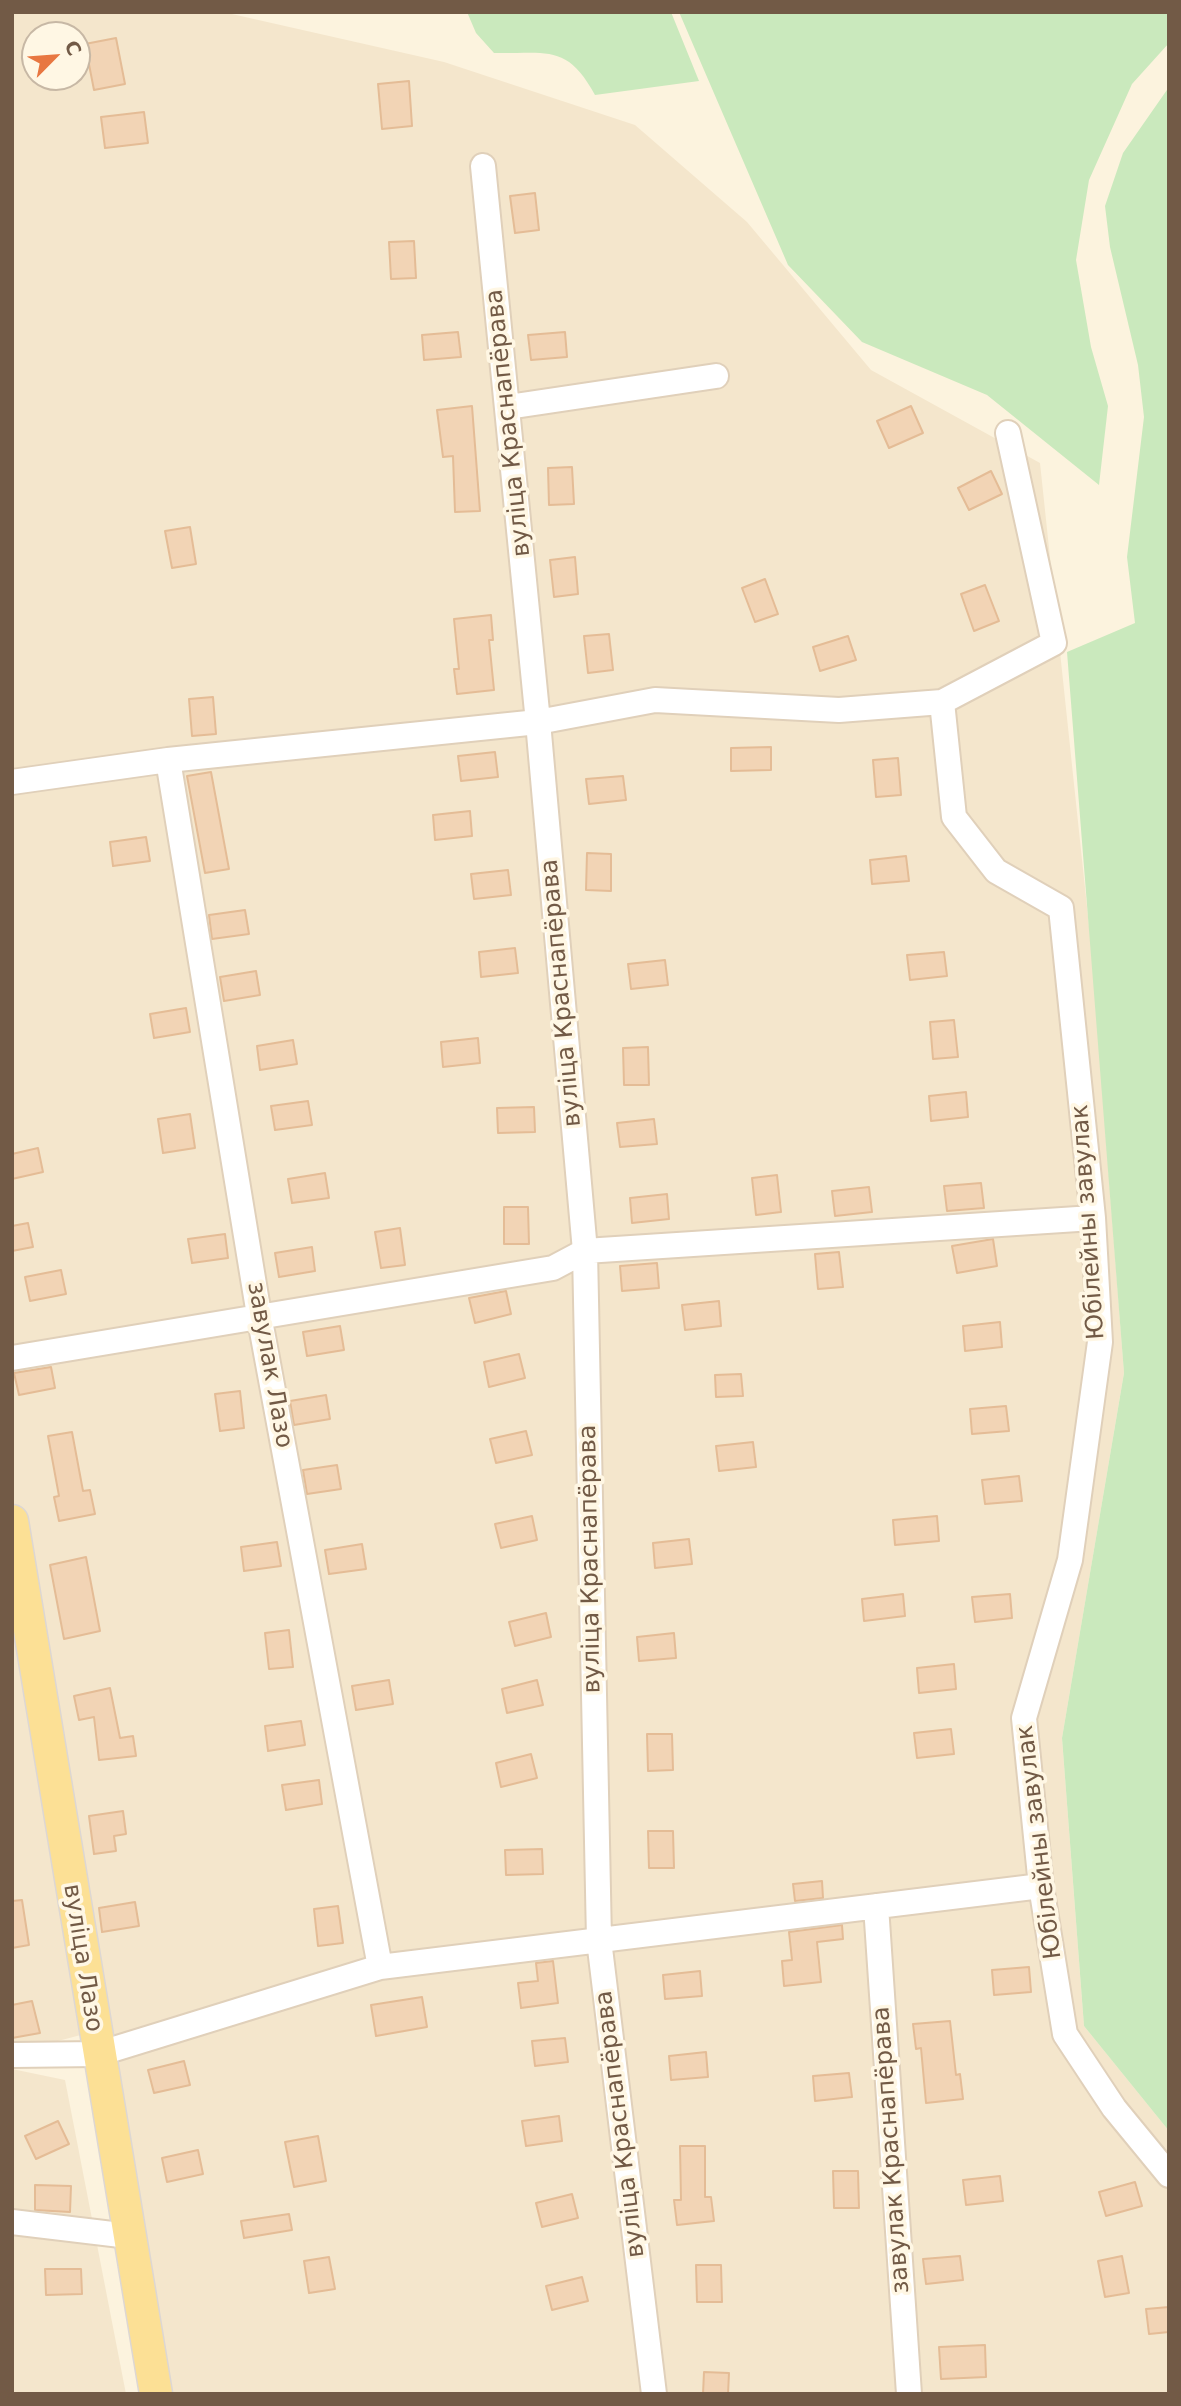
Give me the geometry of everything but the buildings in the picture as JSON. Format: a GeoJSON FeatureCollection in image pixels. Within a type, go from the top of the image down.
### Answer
{"type":"FeatureCollection","features":[{"type":"Feature","properties":{"kind":"main road","name":"вуліца Лазо"},"geometry":{"type":"LineString","coordinates":[[12,1521],[156,2394]]}},
{"type":"Feature","properties":{"kind":"street","name":"вуліца Краснапёрава"},"geometry":{"type":"LineString","coordinates":[[483,166],[538,722],[585,1251],[599,1940],[654,2394]]}},
{"type":"Feature","properties":{"kind":"street"},"geometry":{"type":"LineString","coordinates":[[508,407],[716,376]]}},
{"type":"Feature","properties":{"kind":"street"},"geometry":{"type":"LineString","coordinates":[[12,782],[168,760],[538,722],[655,700],[839,710],[942,702],[1054,643],[1008,433]]}},
{"type":"Feature","properties":{"kind":"street","name":"Юбілейны завулак"},"geometry":{"type":"LineString","coordinates":[[942,702],[954,817],[996,871],[1061,908],[1093,1218],[1100,1342],[1070,1560],[1024,1718],[1041,1886],[1065,2034],[1114,2108],[1169,2175]]}},
{"type":"Feature","properties":{"kind":"street","name":"завулак Лазо"},"geometry":{"type":"LineString","coordinates":[[168,760],[259,1315],[380,1967]]}},
{"type":"Feature","properties":{"kind":"street"},"geometry":{"type":"LineString","coordinates":[[12,1358],[553,1268],[585,1251],[1093,1218]]}},
{"type":"Feature","properties":{"kind":"street"},"geometry":{"type":"LineString","coordinates":[[12,2055],[98,2054],[380,1967],[1041,1886]]}},
{"type":"Feature","properties":{"kind":"street","name":"завулак Краснапёрава"},"geometry":{"type":"LineString","coordinates":[[876,1906],[909,2394]]}},
{"type":"Feature","properties":{"kind":"street"},"geometry":{"type":"LineString","coordinates":[[12,2222],[129,2236]]}},
{"type":"Feature","properties":{"kind":"shaded area"},"geometry":{"type":"Polygon","coordinates":[[[12,12],[223,12],[444,62],[635,125],[747,222],[871,370],[1040,463],[1092,954],[1124,1373],[1062,1738],[1084,2026],[1169,2131],[1169,2394],[172,2394],[111,2027],[39,2046],[12,2045],[12,12]]]}},
{"type":"Feature","properties":{"kind":"shaded area"},"geometry":{"type":"Polygon","coordinates":[[[12,2069],[65,2080],[126,2394],[12,2394],[12,2069]]]}},
{"type":"Feature","properties":{"kind":"green space"},"geometry":{"type":"Polygon","coordinates":[[[467,12],[671,12],[699,81],[595,95],[585,78],[564,59],[541,53],[494,53],[476,33],[467,12]]]}},
{"type":"Feature","properties":{"kind":"green space"},"geometry":{"type":"Polygon","coordinates":[[[679,12],[1169,12],[1169,43],[1132,84],[1089,180],[1076,260],[1091,347],[1108,406],[1099,485],[987,395],[862,342],[788,265],[679,12]]]}},
{"type":"Feature","properties":{"kind":"green space"},"geometry":{"type":"Polygon","coordinates":[[[1169,87],[1169,2131],[1084,2026],[1062,1738],[1124,1373],[1067,652],[1135,623],[1127,557],[1144,417],[1138,365],[1110,247],[1105,206],[1123,153],[1169,87]]]}}]}
